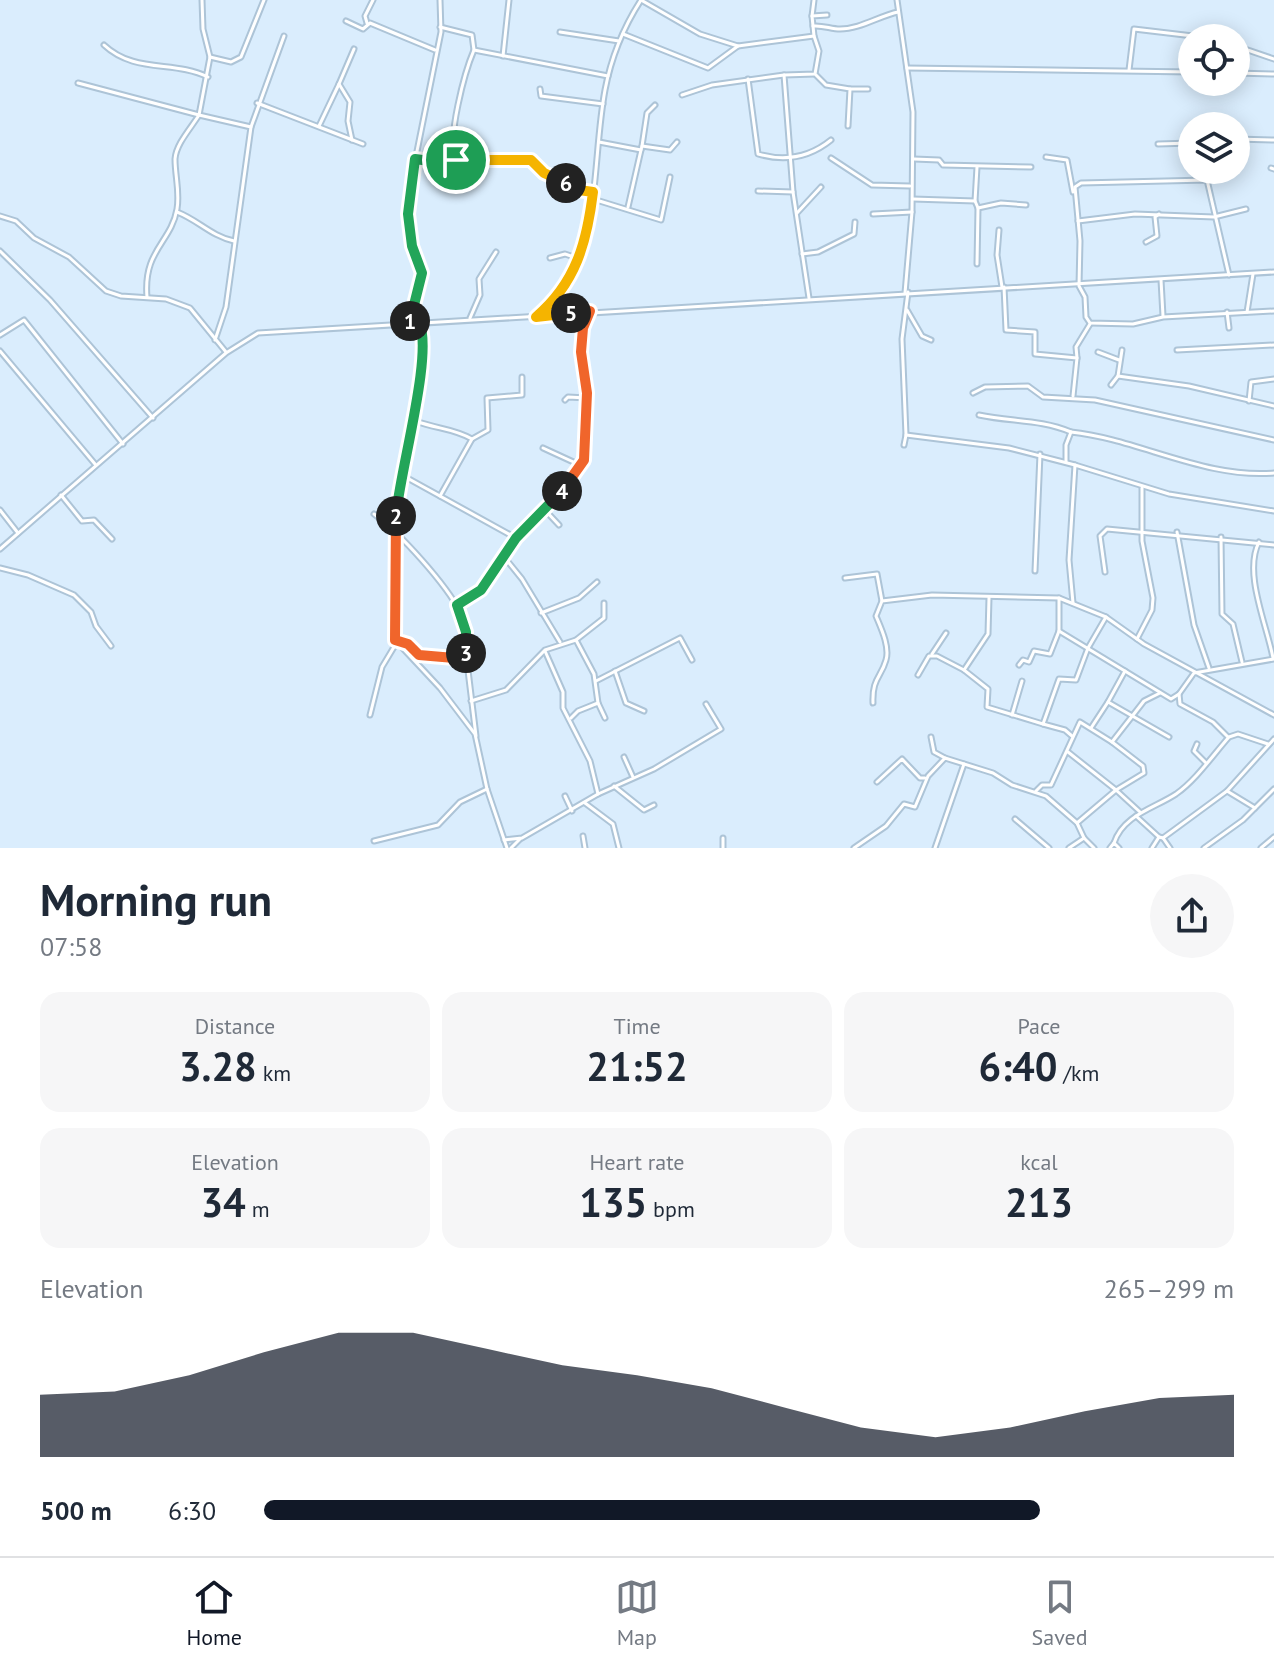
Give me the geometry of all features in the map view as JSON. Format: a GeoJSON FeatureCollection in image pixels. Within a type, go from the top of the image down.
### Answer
{"type":"FeatureCollection","features":[{"type":"Feature","properties":{"kind":"street"},"geometry":{"type":"LineString","coordinates":[[147,297],[146,279],[152,258],[177,212],[177,150],[199,115],[208,77],[210,57],[203,29],[202,0]]}},
{"type":"Feature","properties":{"kind":"street"},"geometry":{"type":"LineString","coordinates":[[210,57],[231,62],[241,57],[264,0]]}},
{"type":"Feature","properties":{"kind":"street"},"geometry":{"type":"LineString","coordinates":[[346,21],[363,29],[373,0]]}},
{"type":"Feature","properties":{"kind":"street"},"geometry":{"type":"LineString","coordinates":[[410,323],[422,273],[412,246],[408,214],[440,27],[440,0]]}},
{"type":"Feature","properties":{"kind":"street"},"geometry":{"type":"LineString","coordinates":[[503,56],[509,0]]}},
{"type":"Feature","properties":{"kind":"street"},"geometry":{"type":"LineString","coordinates":[[536,317],[559,295],[580,259],[593,199],[608,76],[622,34],[641,0],[700,34],[738,46],[814,36]]}},
{"type":"Feature","properties":{"kind":"street"},"geometry":{"type":"LineString","coordinates":[[814,0],[812,16],[819,51],[815,74]]}},
{"type":"Feature","properties":{"kind":"street"},"geometry":{"type":"LineString","coordinates":[[897,0],[907,68],[914,159],[907,310],[902,339],[904,445]]}},
{"type":"Feature","properties":{"kind":"street"},"geometry":{"type":"LineString","coordinates":[[813,26],[826,25],[837,29],[859,26],[874,17],[898,12]]}},
{"type":"Feature","properties":{"kind":"street"},"geometry":{"type":"LineString","coordinates":[[812,16],[827,15]]}},
{"type":"Feature","properties":{"kind":"street"},"geometry":{"type":"LineString","coordinates":[[367,23],[435,50]]}},
{"type":"Feature","properties":{"kind":"street"},"geometry":{"type":"LineString","coordinates":[[440,27],[472,35],[474,50],[457,118],[452,151],[456,160]]}},
{"type":"Feature","properties":{"kind":"street"},"geometry":{"type":"LineString","coordinates":[[1129,70],[1134,29],[1178,34]]}},
{"type":"Feature","properties":{"kind":"street"},"geometry":{"type":"LineString","coordinates":[[560,32],[620,41]]}},
{"type":"Feature","properties":{"kind":"street"},"geometry":{"type":"LineString","coordinates":[[622,34],[708,68],[738,46]]}},
{"type":"Feature","properties":{"kind":"street"},"geometry":{"type":"LineString","coordinates":[[215,340],[224,317],[251,127],[257,103],[284,36]]}},
{"type":"Feature","properties":{"kind":"street"},"geometry":{"type":"LineString","coordinates":[[104,45],[127,62],[170,70],[191,68],[208,77]]}},
{"type":"Feature","properties":{"kind":"street"},"geometry":{"type":"LineString","coordinates":[[319,126],[354,49]]}},
{"type":"Feature","properties":{"kind":"street"},"geometry":{"type":"LineString","coordinates":[[474,50],[608,76]]}},
{"type":"Feature","properties":{"kind":"street"},"geometry":{"type":"LineString","coordinates":[[1250,51],[1274,59]]}},
{"type":"Feature","properties":{"kind":"street"},"geometry":{"type":"LineString","coordinates":[[907,68],[1178,72]]}},
{"type":"Feature","properties":{"kind":"street"},"geometry":{"type":"LineString","coordinates":[[1250,73],[1274,74]]}},
{"type":"Feature","properties":{"kind":"street"},"geometry":{"type":"LineString","coordinates":[[682,95],[712,85],[748,79],[815,74],[826,85],[868,89]]}},
{"type":"Feature","properties":{"kind":"street"},"geometry":{"type":"LineString","coordinates":[[784,75],[793,160],[793,192],[809,298]]}},
{"type":"Feature","properties":{"kind":"street"},"geometry":{"type":"LineString","coordinates":[[748,79],[758,154],[793,160],[824,148],[831,140]]}},
{"type":"Feature","properties":{"kind":"street"},"geometry":{"type":"LineString","coordinates":[[78,83],[251,127]]}},
{"type":"Feature","properties":{"kind":"street"},"geometry":{"type":"LineString","coordinates":[[339,84],[350,102],[348,121],[352,140]]}},
{"type":"Feature","properties":{"kind":"street"},"geometry":{"type":"LineString","coordinates":[[540,89],[541,96],[561,102],[603,104]]}},
{"type":"Feature","properties":{"kind":"street"},"geometry":{"type":"LineString","coordinates":[[848,126],[850,89]]}},
{"type":"Feature","properties":{"kind":"street"},"geometry":{"type":"LineString","coordinates":[[257,103],[363,144]]}},
{"type":"Feature","properties":{"kind":"street"},"geometry":{"type":"LineString","coordinates":[[628,207],[647,113],[655,105]]}},
{"type":"Feature","properties":{"kind":"street"},"geometry":{"type":"LineString","coordinates":[[1250,139],[1274,140]]}},
{"type":"Feature","properties":{"kind":"street"},"geometry":{"type":"LineString","coordinates":[[599,142],[670,150],[677,142]]}},
{"type":"Feature","properties":{"kind":"street"},"geometry":{"type":"LineString","coordinates":[[1158,144],[1178,143]]}},
{"type":"Feature","properties":{"kind":"street"},"geometry":{"type":"LineString","coordinates":[[1046,157],[1067,160],[1078,221],[1079,286],[1085,297],[1090,323],[1076,347],[1073,397]]}},
{"type":"Feature","properties":{"kind":"street"},"geometry":{"type":"LineString","coordinates":[[831,158],[872,185],[911,186]]}},
{"type":"Feature","properties":{"kind":"street"},"geometry":{"type":"LineString","coordinates":[[415,159],[445,163],[456,160],[531,160],[544,173],[579,190],[593,192]]}},
{"type":"Feature","properties":{"kind":"street"},"geometry":{"type":"LineString","coordinates":[[914,159],[977,167],[1031,167]]}},
{"type":"Feature","properties":{"kind":"street"},"geometry":{"type":"LineString","coordinates":[[977,167],[977,264]]}},
{"type":"Feature","properties":{"kind":"street"},"geometry":{"type":"LineString","coordinates":[[593,199],[628,207],[661,220],[670,177]]}},
{"type":"Feature","properties":{"kind":"street"},"geometry":{"type":"LineString","coordinates":[[1073,192],[1081,183],[1178,181]]}},
{"type":"Feature","properties":{"kind":"street"},"geometry":{"type":"LineString","coordinates":[[1208,184],[1229,275]]}},
{"type":"Feature","properties":{"kind":"street"},"geometry":{"type":"LineString","coordinates":[[796,214],[821,187]]}},
{"type":"Feature","properties":{"kind":"street"},"geometry":{"type":"LineString","coordinates":[[758,191],[793,192]]}},
{"type":"Feature","properties":{"kind":"street"},"geometry":{"type":"LineString","coordinates":[[913,199],[975,201]]}},
{"type":"Feature","properties":{"kind":"street"},"geometry":{"type":"LineString","coordinates":[[978,208],[1001,203],[1026,205]]}},
{"type":"Feature","properties":{"kind":"street"},"geometry":{"type":"LineString","coordinates":[[1078,221],[1159,214],[1214,217],[1246,209]]}},
{"type":"Feature","properties":{"kind":"street"},"geometry":{"type":"LineString","coordinates":[[177,212],[195,220],[217,238],[234,241]]}},
{"type":"Feature","properties":{"kind":"street"},"geometry":{"type":"LineString","coordinates":[[873,214],[912,212]]}},
{"type":"Feature","properties":{"kind":"street"},"geometry":{"type":"LineString","coordinates":[[1146,242],[1157,236],[1155,217],[1159,214]]}},
{"type":"Feature","properties":{"kind":"street"},"geometry":{"type":"LineString","coordinates":[[0,216],[16,221],[34,238],[69,257],[106,291],[190,308],[226,353]]}},
{"type":"Feature","properties":{"kind":"street"},"geometry":{"type":"LineString","coordinates":[[802,254],[818,252],[854,234],[855,222]]}},
{"type":"Feature","properties":{"kind":"street"},"geometry":{"type":"LineString","coordinates":[[999,230],[997,255],[1006,330],[1035,332],[1035,354],[1077,358]]}},
{"type":"Feature","properties":{"kind":"street"},"geometry":{"type":"LineString","coordinates":[[0,251],[50,300],[153,418]]}},
{"type":"Feature","properties":{"kind":"street"},"geometry":{"type":"LineString","coordinates":[[470,318],[480,295],[479,279],[496,252]]}},
{"type":"Feature","properties":{"kind":"street"},"geometry":{"type":"LineString","coordinates":[[550,258],[565,254],[580,259]]}},
{"type":"Feature","properties":{"kind":"street"},"geometry":{"type":"LineString","coordinates":[[0,549],[226,353],[247,337],[273,331],[906,292],[1079,286],[1274,272]]}},
{"type":"Feature","properties":{"kind":"street"},"geometry":{"type":"LineString","coordinates":[[1247,312],[1253,274]]}},
{"type":"Feature","properties":{"kind":"street"},"geometry":{"type":"LineString","coordinates":[[1161,280],[1163,317]]}},
{"type":"Feature","properties":{"kind":"street"},"geometry":{"type":"LineString","coordinates":[[907,310],[922,336],[931,340]]}},
{"type":"Feature","properties":{"kind":"street"},"geometry":{"type":"LineString","coordinates":[[457,605],[481,590],[516,538],[584,460],[587,398],[581,352],[583,328],[590,311]]}},
{"type":"Feature","properties":{"kind":"street"},"geometry":{"type":"LineString","coordinates":[[1090,323],[1133,324],[1163,317],[1274,311]]}},
{"type":"Feature","properties":{"kind":"street"},"geometry":{"type":"LineString","coordinates":[[1227,312],[1229,328]]}},
{"type":"Feature","properties":{"kind":"street"},"geometry":{"type":"LineString","coordinates":[[0,335],[24,320],[123,445]]}},
{"type":"Feature","properties":{"kind":"street"},"geometry":{"type":"LineString","coordinates":[[419,322],[423,330]]}},
{"type":"Feature","properties":{"kind":"street"},"geometry":{"type":"LineString","coordinates":[[370,715],[382,667],[396,641],[395,529],[400,474],[415,421],[426,322]]}},
{"type":"Feature","properties":{"kind":"street"},"geometry":{"type":"LineString","coordinates":[[1177,350],[1274,345]]}},
{"type":"Feature","properties":{"kind":"street"},"geometry":{"type":"LineString","coordinates":[[1111,385],[1118,376],[1122,350]]}},
{"type":"Feature","properties":{"kind":"street"},"geometry":{"type":"LineString","coordinates":[[0,351],[96,464]]}},
{"type":"Feature","properties":{"kind":"street"},"geometry":{"type":"LineString","coordinates":[[1098,352],[1119,360]]}},
{"type":"Feature","properties":{"kind":"street"},"geometry":{"type":"LineString","coordinates":[[1118,376],[1189,386],[1274,406]]}},
{"type":"Feature","properties":{"kind":"street"},"geometry":{"type":"LineString","coordinates":[[440,496],[472,439],[488,430],[487,398],[522,395],[522,377]]}},
{"type":"Feature","properties":{"kind":"street"},"geometry":{"type":"LineString","coordinates":[[1249,401],[1251,382],[1274,379]]}},
{"type":"Feature","properties":{"kind":"street"},"geometry":{"type":"LineString","coordinates":[[973,393],[985,387],[1028,386],[1043,397],[1073,397],[1274,440]]}},
{"type":"Feature","properties":{"kind":"street"},"geometry":{"type":"LineString","coordinates":[[565,400],[568,397],[587,398]]}},
{"type":"Feature","properties":{"kind":"street"},"geometry":{"type":"LineString","coordinates":[[979,415],[1015,422],[1030,419],[1159,455],[1241,471],[1274,473]]}},
{"type":"Feature","properties":{"kind":"street"},"geometry":{"type":"LineString","coordinates":[[415,421],[438,428],[450,427],[472,439]]}},
{"type":"Feature","properties":{"kind":"street"},"geometry":{"type":"LineString","coordinates":[[1079,425],[1079,433]]}},
{"type":"Feature","properties":{"kind":"street"},"geometry":{"type":"LineString","coordinates":[[1066,462],[1066,445],[1071,432]]}},
{"type":"Feature","properties":{"kind":"street"},"geometry":{"type":"LineString","coordinates":[[906,435],[1040,454],[1142,487],[1274,511]]}},
{"type":"Feature","properties":{"kind":"street"},"geometry":{"type":"LineString","coordinates":[[543,448],[580,465]]}},
{"type":"Feature","properties":{"kind":"street"},"geometry":{"type":"LineString","coordinates":[[1035,571],[1040,454]]}},
{"type":"Feature","properties":{"kind":"street"},"geometry":{"type":"LineString","coordinates":[[1073,603],[1069,560],[1075,465]]}},
{"type":"Feature","properties":{"kind":"street"},"geometry":{"type":"LineString","coordinates":[[400,474],[516,538]]}},
{"type":"Feature","properties":{"kind":"street"},"geometry":{"type":"LineString","coordinates":[[1137,639],[1153,604],[1142,541],[1142,487]]}},
{"type":"Feature","properties":{"kind":"street"},"geometry":{"type":"LineString","coordinates":[[61,495],[82,521],[94,520],[112,539]]}},
{"type":"Feature","properties":{"kind":"street"},"geometry":{"type":"LineString","coordinates":[[544,509],[559,525]]}},
{"type":"Feature","properties":{"kind":"street"},"geometry":{"type":"LineString","coordinates":[[0,510],[18,533]]}},
{"type":"Feature","properties":{"kind":"street"},"geometry":{"type":"LineString","coordinates":[[374,514],[395,529],[457,605],[466,632],[471,701],[487,789],[509,848],[598,794],[654,769],[721,729],[706,704]]}},
{"type":"Feature","properties":{"kind":"street"},"geometry":{"type":"LineString","coordinates":[[1105,572],[1100,536],[1107,529],[1139,533],[1144,530],[1177,532],[1274,545]]}},
{"type":"Feature","properties":{"kind":"street"},"geometry":{"type":"LineString","coordinates":[[1177,532],[1194,625],[1209,668]]}},
{"type":"Feature","properties":{"kind":"street"},"geometry":{"type":"LineString","coordinates":[[1221,537],[1222,614],[1233,624],[1242,663]]}},
{"type":"Feature","properties":{"kind":"street"},"geometry":{"type":"LineString","coordinates":[[1059,631],[1171,699],[1179,694],[1194,673],[1274,659],[1267,622],[1257,598],[1254,568],[1259,542]]}},
{"type":"Feature","properties":{"kind":"street"},"geometry":{"type":"LineString","coordinates":[[505,558],[522,579],[561,643]]}},
{"type":"Feature","properties":{"kind":"street"},"geometry":{"type":"LineString","coordinates":[[0,568],[28,575],[74,595],[91,612],[96,626],[111,646]]}},
{"type":"Feature","properties":{"kind":"street"},"geometry":{"type":"LineString","coordinates":[[845,578],[877,574],[882,601],[876,616],[888,650],[886,663],[874,684],[873,703]]}},
{"type":"Feature","properties":{"kind":"street"},"geometry":{"type":"LineString","coordinates":[[541,613],[579,598],[597,582]]}},
{"type":"Feature","properties":{"kind":"street"},"geometry":{"type":"LineString","coordinates":[[882,601],[932,595],[1059,598],[1106,617],[1221,689],[1249,699],[1274,715]]}},
{"type":"Feature","properties":{"kind":"street"},"geometry":{"type":"LineString","coordinates":[[964,670],[988,634],[989,598]]}},
{"type":"Feature","properties":{"kind":"street"},"geometry":{"type":"LineString","coordinates":[[1019,665],[1023,660],[1029,662],[1034,651],[1049,656],[1059,631],[1059,598]]}},
{"type":"Feature","properties":{"kind":"street"},"geometry":{"type":"LineString","coordinates":[[471,701],[506,690],[545,650],[576,640],[604,618],[607,611],[604,603]]}},
{"type":"Feature","properties":{"kind":"street"},"geometry":{"type":"LineString","coordinates":[[1043,724],[1059,679],[1076,680],[1088,648],[1106,617]]}},
{"type":"Feature","properties":{"kind":"street"},"geometry":{"type":"LineString","coordinates":[[918,675],[946,633]]}},
{"type":"Feature","properties":{"kind":"street"},"geometry":{"type":"LineString","coordinates":[[596,681],[680,638],[692,660]]}},
{"type":"Feature","properties":{"kind":"street"},"geometry":{"type":"LineString","coordinates":[[576,640],[596,681],[598,703],[605,718]]}},
{"type":"Feature","properties":{"kind":"street"},"geometry":{"type":"LineString","coordinates":[[396,641],[408,644],[419,655],[466,659]]}},
{"type":"Feature","properties":{"kind":"street"},"geometry":{"type":"LineString","coordinates":[[396,641],[440,688],[476,735]]}},
{"type":"Feature","properties":{"kind":"street"},"geometry":{"type":"LineString","coordinates":[[545,650],[563,692],[563,708],[590,761],[598,794]]}},
{"type":"Feature","properties":{"kind":"street"},"geometry":{"type":"LineString","coordinates":[[932,654],[964,670],[988,689],[987,707],[1065,730],[1072,736]]}},
{"type":"Feature","properties":{"kind":"street"},"geometry":{"type":"LineString","coordinates":[[615,671],[626,703],[644,711]]}},
{"type":"Feature","properties":{"kind":"street"},"geometry":{"type":"LineString","coordinates":[[1091,728],[1125,671]]}},
{"type":"Feature","properties":{"kind":"street"},"geometry":{"type":"LineString","coordinates":[[1012,715],[1022,681]]}},
{"type":"Feature","properties":{"kind":"street"},"geometry":{"type":"LineString","coordinates":[[1112,742],[1134,719],[1144,701],[1160,693]]}},
{"type":"Feature","properties":{"kind":"street"},"geometry":{"type":"LineString","coordinates":[[1179,694],[1180,704],[1213,722],[1229,737]]}},
{"type":"Feature","properties":{"kind":"street"},"geometry":{"type":"LineString","coordinates":[[1108,702],[1169,737]]}},
{"type":"Feature","properties":{"kind":"street"},"geometry":{"type":"LineString","coordinates":[[571,719],[578,711],[598,703]]}},
{"type":"Feature","properties":{"kind":"street"},"geometry":{"type":"LineString","coordinates":[[1036,791],[1042,785],[1051,785],[1080,722],[1112,742],[1144,770],[1140,779],[1116,790],[1077,823]]}},
{"type":"Feature","properties":{"kind":"street"},"geometry":{"type":"LineString","coordinates":[[1119,848],[1112,846],[1120,830],[1138,814],[1178,793],[1229,737],[1238,734],[1268,744]]}},
{"type":"Feature","properties":{"kind":"street"},"geometry":{"type":"LineString","coordinates":[[931,737],[934,752],[945,758],[1036,791],[1077,823],[1084,838],[1094,848]]}},
{"type":"Feature","properties":{"kind":"street"},"geometry":{"type":"LineString","coordinates":[[1152,848],[1161,838],[1227,791],[1274,739]]}},
{"type":"Feature","properties":{"kind":"street"},"geometry":{"type":"LineString","coordinates":[[1197,744],[1194,751],[1206,763]]}},
{"type":"Feature","properties":{"kind":"street"},"geometry":{"type":"LineString","coordinates":[[1068,752],[1116,790],[1170,848]]}},
{"type":"Feature","properties":{"kind":"street"},"geometry":{"type":"LineString","coordinates":[[624,757],[633,777]]}},
{"type":"Feature","properties":{"kind":"street"},"geometry":{"type":"LineString","coordinates":[[854,848],[886,826],[904,804],[915,807],[928,776],[945,758]]}},
{"type":"Feature","properties":{"kind":"street"},"geometry":{"type":"LineString","coordinates":[[877,782],[902,759],[920,778],[928,776]]}},
{"type":"Feature","properties":{"kind":"street"},"geometry":{"type":"LineString","coordinates":[[935,848],[964,764]]}},
{"type":"Feature","properties":{"kind":"street"},"geometry":{"type":"LineString","coordinates":[[614,786],[644,810],[654,805]]}},
{"type":"Feature","properties":{"kind":"street"},"geometry":{"type":"LineString","coordinates":[[374,841],[438,825],[460,802],[487,789]]}},
{"type":"Feature","properties":{"kind":"street"},"geometry":{"type":"LineString","coordinates":[[1227,791],[1256,809]]}},
{"type":"Feature","properties":{"kind":"street"},"geometry":{"type":"LineString","coordinates":[[1204,848],[1256,809],[1273,792]]}},
{"type":"Feature","properties":{"kind":"street"},"geometry":{"type":"LineString","coordinates":[[565,796],[572,811]]}},
{"type":"Feature","properties":{"kind":"street"},"geometry":{"type":"LineString","coordinates":[[585,803],[613,824],[619,848]]}},
{"type":"Feature","properties":{"kind":"street"},"geometry":{"type":"LineString","coordinates":[[1015,819],[1049,848]]}},
{"type":"Feature","properties":{"kind":"street"},"geometry":{"type":"LineString","coordinates":[[583,836],[585,848]]}},
{"type":"Feature","properties":{"kind":"street"},"geometry":{"type":"LineString","coordinates":[[504,840],[522,838]]}},
{"type":"Feature","properties":{"kind":"street"},"geometry":{"type":"LineString","coordinates":[[723,838],[723,848]]}},
{"type":"Feature","properties":{"kind":"street"},"geometry":{"type":"LineString","coordinates":[[1069,848],[1084,838]]}},
{"type":"Feature","properties":{"kind":"street"},"geometry":{"type":"LineString","coordinates":[[1261,848],[1272,838],[1274,844]]}},
{"type":"Feature","properties":{"kind":"route"},"geometry":{"type":"LineString","coordinates":[[415,159],[445,163],[456,160],[531,160],[544,173],[586,193],[593,192],[582,255],[576,270],[559,295],[536,317],[590,311],[583,328],[581,352],[587,393],[584,460],[556,498],[516,538],[481,590],[457,605],[466,632],[466,659],[427,653],[419,655],[408,644],[395,640],[393,623],[399,480],[415,421],[423,330],[419,322],[410,323],[422,273],[412,246],[408,214],[410,186],[415,159]]}}]}
